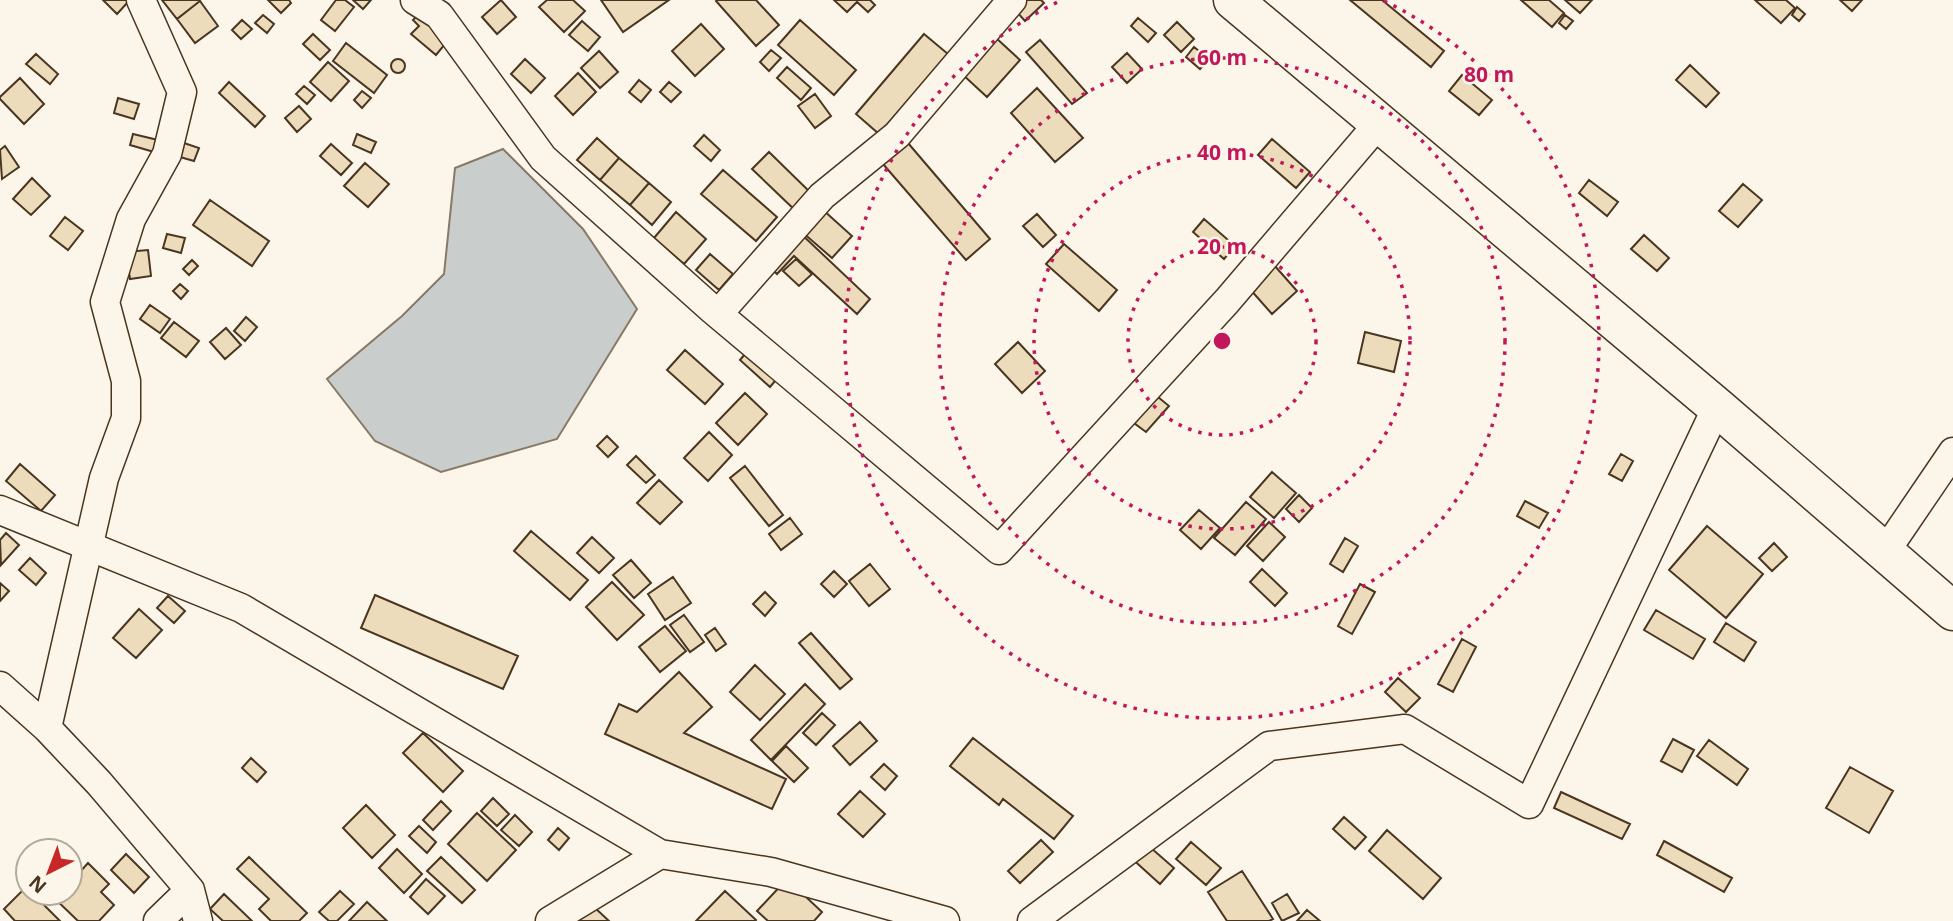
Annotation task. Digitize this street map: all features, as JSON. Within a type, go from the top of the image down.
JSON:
[{"type":"main road","points":[[1233,0],[1717,407],[1953,611]]},
{"type":"street","points":[[47,728],[103,478],[126,418],[126,381],[105,302],[131,219],[167,154],[182,92],[141,0]]},
{"type":"street","points":[[415,0],[439,15],[543,158],[719,314],[999,550],[1227,301],[1379,123]]},
{"type":"street","points":[[719,314],[822,196],[897,135],[1012,0]]},
{"type":"street","points":[[1032,921],[1269,746],[1405,729],[1529,804],[1717,407]]},
{"type":"street","points":[[1885,552],[1953,452]]},
{"type":"street","points":[[0,510],[241,608],[660,854],[771,872],[945,921]]},
{"type":"street","points":[[0,686],[47,728],[99,783],[190,890],[198,921]]},
{"type":"street","points":[[550,921],[660,854]]},
{"type":"street","points":[[158,921],[190,890]]},
{"type":"shaded area","points":[[503,149],[583,229],[637,309],[557,439],[441,472],[375,441],[327,379],[402,316],[444,274],[455,168]]},
{"type":"building","points":[[103,0],[127,0],[128,2],[117,14]]},
{"type":"building","points":[[162,0],[199,0],[200,1],[177,19]]},
{"type":"building","points":[[268,0],[289,0],[291,3],[281,13]]},
{"type":"building","points":[[336,0],[345,0],[354,7],[335,31],[321,20]]},
{"type":"building","points":[[353,0],[371,0],[363,9]]},
{"type":"building","points":[[501,0],[516,17],[497,34],[482,17]]},
{"type":"building","points":[[547,0],[573,0],[585,11],[564,32],[539,7]]},
{"type":"building","points":[[601,0],[669,0],[623,32]]},
{"type":"building","points":[[717,0],[756,0],[779,25],[756,46]]},
{"type":"building","points":[[834,0],[870,0],[875,5],[868,12],[857,2],[847,12]]},
{"type":"building","points":[[1026,0],[1041,0],[1044,3],[1025,21],[1015,10]]},
{"type":"building","points":[[1350,0],[1382,0],[1444,51],[1431,67]]},
{"type":"building","points":[[1521,0],[1549,0],[1564,13],[1552,27]]},
{"type":"building","points":[[1565,0],[1592,0],[1580,13]]},
{"type":"building","points":[[1755,0],[1786,0],[1795,8],[1781,23]]},
{"type":"building","points":[[1840,0],[1862,0],[1852,11]]},
{"type":"building","points":[[200,1],[218,26],[195,43],[177,19]]},
{"type":"building","points":[[1797,7],[1805,14],[1799,21],[1792,15]]},
{"type":"building","points":[[420,13],[450,38],[436,55],[411,34],[419,26],[413,20]]},
{"type":"building","points":[[263,15],[274,24],[267,33],[255,23]]},
{"type":"building","points":[[1565,15],[1573,21],[1566,29],[1559,23]]},
{"type":"building","points":[[1138,18],[1156,33],[1148,42],[1131,26]]},
{"type":"building","points":[[242,20],[252,29],[241,39],[232,30]]},
{"type":"building","points":[[800,20],[856,70],[834,95],[778,45]]},
{"type":"building","points":[[582,21],[600,37],[588,51],[569,35]]},
{"type":"building","points":[[1177,22],[1194,39],[1181,52],[1164,35]]},
{"type":"building","points":[[701,24],[724,49],[695,76],[672,51]]},
{"type":"building","points":[[313,34],[330,50],[320,60],[303,44]]},
{"type":"building","points":[[924,34],[948,54],[879,134],[856,114]]},
{"type":"building","points":[[995,37],[1020,60],[987,97],[962,74]]},
{"type":"building","points":[[1040,40],[1087,93],[1072,104],[1026,52]]},
{"type":"building","points":[[346,43],[387,75],[374,93],[333,61]]},
{"type":"building","points":[[1194,47],[1209,59],[1200,69],[1186,57]]},
{"type":"building","points":[[771,50],[781,58],[769,71],[760,62]]},
{"type":"building","points":[[599,51],[618,72],[600,88],[581,68]]},
{"type":"building","points":[[1127,53],[1142,69],[1127,83],[1112,67]]},
{"type":"building","points":[[36,54],[58,74],[50,84],[26,64]]},
{"type":"building","points":[[398,59],[403,61],[403,71],[398,73],[393,71],[391,66],[393,61]]},
{"type":"building","points":[[525,59],[545,78],[531,93],[511,74]]},
{"type":"building","points":[[328,62],[349,81],[331,101],[310,82]]},
{"type":"building","points":[[1690,65],[1719,93],[1706,107],[1676,80]]},
{"type":"building","points":[[787,67],[811,88],[801,100],[777,78]]},
{"type":"building","points":[[578,73],[596,92],[573,115],[555,96]]},
{"type":"building","points":[[1462,75],[1492,100],[1479,115],[1449,91]]},
{"type":"building","points":[[20,78],[44,104],[24,124],[0,99]]},
{"type":"building","points":[[639,80],[651,90],[641,102],[629,92]]},
{"type":"building","points":[[229,82],[265,116],[255,127],[219,93]]},
{"type":"building","points":[[669,82],[681,92],[671,102],[660,92]]},
{"type":"building","points":[[304,86],[315,95],[307,104],[296,94]]},
{"type":"building","points":[[1037,88],[1083,138],[1055,162],[1011,113]]},
{"type":"building","points":[[362,91],[371,98],[362,108],[354,100]]},
{"type":"building","points":[[815,94],[831,116],[815,128],[798,106]]},
{"type":"building","points":[[118,98],[139,104],[134,119],[114,113]]},
{"type":"building","points":[[299,106],[311,119],[297,132],[285,118]]},
{"type":"building","points":[[133,134],[158,140],[154,152],[130,145]]},
{"type":"building","points":[[357,134],[376,142],[371,153],[353,145]]},
{"type":"building","points":[[704,135],[720,150],[711,161],[694,146]]},
{"type":"building","points":[[597,138],[619,158],[600,180],[577,160]]},
{"type":"building","points":[[1272,139],[1310,172],[1296,188],[1258,155]]},
{"type":"building","points":[[184,143],[199,148],[194,161],[180,157]]},
{"type":"building","points":[[908,143],[990,239],[966,260],[883,164]]},
{"type":"building","points":[[331,144],[352,163],[341,175],[320,156]]},
{"type":"building","points":[[5,146],[19,167],[2,179],[0,150]]},
{"type":"building","points":[[769,152],[814,196],[798,213],[752,169]]},
{"type":"building","points":[[619,158],[649,183],[630,205],[600,180]]},
{"type":"building","points":[[365,163],[389,184],[368,207],[344,186]]},
{"type":"building","points":[[723,170],[777,217],[756,241],[701,194]]},
{"type":"building","points":[[32,178],[50,196],[31,215],[13,199]]},
{"type":"building","points":[[1589,180],[1618,202],[1607,216],[1579,193]]},
{"type":"building","points":[[649,183],[671,202],[652,225],[630,205]]},
{"type":"building","points":[[1743,184],[1762,200],[1738,227],[1719,211]]},
{"type":"building","points":[[210,200],[269,241],[252,266],[193,225]]},
{"type":"building","points":[[822,209],[852,236],[832,258],[802,232]]},
{"type":"building","points":[[676,212],[706,239],[684,264],[654,238]]},
{"type":"building","points":[[1037,214],[1056,235],[1043,247],[1023,226]]},
{"type":"building","points":[[65,217],[83,231],[68,250],[50,236]]},
{"type":"building","points":[[1204,219],[1235,246],[1224,259],[1193,232]]},
{"type":"building","points":[[798,231],[870,299],[857,314],[794,256],[777,274],[766,264]]},
{"type":"building","points":[[167,234],[185,238],[181,253],[163,248]]},
{"type":"building","points":[[1644,235],[1669,258],[1657,271],[1631,249]]},
{"type":"building","points":[[1064,244],[1117,290],[1099,311],[1046,264]]},
{"type":"building","points":[[148,250],[151,276],[130,279],[126,252]]},
{"type":"building","points":[[710,254],[733,274],[719,290],[696,270]]},
{"type":"building","points":[[796,259],[812,274],[799,286],[783,271]]},
{"type":"building","points":[[192,260],[198,266],[189,275],[183,269]]},
{"type":"building","points":[[1274,265],[1297,291],[1272,314],[1249,288]]},
{"type":"building","points":[[180,284],[188,291],[181,299],[173,291]]},
{"type":"building","points":[[150,305],[170,319],[160,333],[140,319]]},
{"type":"building","points":[[246,317],[257,327],[245,341],[234,331]]},
{"type":"building","points":[[174,322],[199,341],[186,357],[161,338]]},
{"type":"building","points":[[226,328],[241,345],[225,359],[210,342]]},
{"type":"building","points":[[1365,332],[1401,341],[1394,372],[1358,363]]},
{"type":"building","points":[[1018,342],[1045,371],[1022,393],[995,364]]},
{"type":"building","points":[[750,348],[781,374],[770,387],[740,360]]},
{"type":"building","points":[[685,350],[723,384],[705,404],[667,370]]},
{"type":"building","points":[[745,393],[767,414],[738,445],[716,423]]},
{"type":"building","points":[[1158,397],[1169,406],[1146,432],[1134,423]]},
{"type":"building","points":[[709,432],[732,455],[708,481],[684,458]]},
{"type":"building","points":[[607,436],[618,447],[608,457],[597,446]]},
{"type":"building","points":[[1621,454],[1633,461],[1622,481],[1609,474]]},
{"type":"building","points":[[636,456],[655,475],[646,483],[627,465]]},
{"type":"building","points":[[20,464],[55,495],[41,511],[6,481]]},
{"type":"building","points":[[745,466],[783,515],[769,526],[730,478]]},
{"type":"building","points":[[1272,472],[1296,493],[1274,518],[1250,497]]},
{"type":"building","points":[[659,480],[682,502],[660,524],[637,503]]},
{"type":"building","points":[[1299,495],[1312,508],[1299,522],[1286,509]]},
{"type":"building","points":[[1525,501],[1548,513],[1539,528],[1517,516]]},
{"type":"building","points":[[1246,502],[1266,519],[1235,555],[1214,538]]},
{"type":"building","points":[[1199,510],[1220,528],[1201,549],[1180,530]]},
{"type":"building","points":[[790,518],[802,534],[781,550],[769,534]]},
{"type":"building","points":[[1269,522],[1285,537],[1263,561],[1247,546]]},
{"type":"building","points":[[1707,526],[1763,574],[1726,618],[1669,570]]},
{"type":"building","points":[[531,531],[588,580],[570,600],[514,551]]},
{"type":"building","points":[[6,533],[19,545],[1,565],[0,540]]},
{"type":"building","points":[[592,537],[614,558],[599,573],[577,553]]},
{"type":"building","points":[[1345,538],[1358,546],[1343,572],[1330,564]]},
{"type":"building","points":[[1774,543],[1787,557],[1772,571],[1759,558]]},
{"type":"building","points":[[30,558],[46,573],[36,585],[19,570]]},
{"type":"building","points":[[631,560],[651,583],[634,598],[613,575]]},
{"type":"building","points":[[870,564],[890,589],[869,606],[849,581]]},
{"type":"building","points":[[1262,569],[1287,593],[1275,606],[1250,582]]},
{"type":"building","points":[[834,571],[847,584],[834,597],[821,584]]},
{"type":"building","points":[[673,577],[691,603],[665,620],[648,594]]},
{"type":"building","points":[[612,582],[644,615],[617,640],[586,607]]},
{"type":"building","points":[[0,583],[9,591],[0,601]]},
{"type":"building","points":[[1360,584],[1375,592],[1352,634],[1338,626]]},
{"type":"building","points":[[765,592],[776,603],[765,616],[753,604]]},
{"type":"building","points":[[375,595],[518,656],[503,689],[361,628]]},
{"type":"building","points":[[168,596],[185,611],[174,623],[157,608]]},
{"type":"building","points":[[139,609],[162,630],[136,658],[113,638]]},
{"type":"building","points":[[1656,610],[1705,639],[1693,659],[1644,630]]},
{"type":"building","points":[[684,615],[704,642],[690,652],[670,625]]},
{"type":"building","points":[[1726,623],[1756,642],[1744,661],[1714,642]]},
{"type":"building","points":[[665,626],[686,651],[660,672],[639,647]]},
{"type":"building","points":[[715,628],[726,644],[716,651],[705,635]]},
{"type":"building","points":[[811,633],[852,679],[840,689],[799,643]]},
{"type":"building","points":[[1462,639],[1476,647],[1453,692],[1438,684]]},
{"type":"building","points":[[755,665],[785,694],[760,720],[730,692]]},
{"type":"building","points":[[679,672],[712,707],[684,733],[786,779],[772,809],[605,734],[619,704],[637,712]]},
{"type":"building","points":[[1398,678],[1420,698],[1406,712],[1385,692]]},
{"type":"building","points":[[805,684],[825,704],[771,760],[751,740]]},
{"type":"building","points":[[822,713],[835,725],[816,745],[803,733]]},
{"type":"building","points":[[860,722],[877,741],[850,765],[833,746]]},
{"type":"building","points":[[423,733],[463,771],[443,792],[403,753]]},
{"type":"building","points":[[973,738],[1073,816],[1054,839],[1003,799],[999,805],[950,766]]},
{"type":"building","points":[[1673,739],[1694,750],[1682,772],[1661,761]]},
{"type":"building","points":[[1709,740],[1748,769],[1737,785],[1697,756]]},
{"type":"building","points":[[786,746],[808,768],[794,782],[772,761]]},
{"type":"building","points":[[251,758],[266,772],[257,782],[242,768]]},
{"type":"building","points":[[884,764],[897,776],[885,790],[871,777]]},
{"type":"building","points":[[1850,767],[1893,791],[1869,833],[1826,808]]},
{"type":"building","points":[[860,791],[885,814],[863,837],[838,814]]},
{"type":"building","points":[[1561,792],[1630,824],[1622,839],[1554,808]]},
{"type":"building","points":[[493,798],[509,814],[497,826],[481,811]]},
{"type":"building","points":[[441,801],[451,811],[433,830],[423,820]]},
{"type":"building","points":[[366,805],[395,835],[372,858],[343,828]]},
{"type":"building","points":[[477,813],[516,850],[487,881],[448,844]]},
{"type":"building","points":[[515,815],[532,832],[519,846],[501,830]]},
{"type":"building","points":[[1344,817],[1366,837],[1355,849],[1333,829]]},
{"type":"building","points":[[419,826],[436,842],[427,853],[409,836]]},
{"type":"building","points":[[558,828],[569,838],[559,850],[548,840]]},
{"type":"building","points":[[1387,830],[1441,878],[1423,899],[1369,851]]},
{"type":"building","points":[[1041,840],[1053,852],[1020,883],[1008,871]]},
{"type":"building","points":[[1143,841],[1174,868],[1160,884],[1129,856]]},
{"type":"building","points":[[1664,841],[1732,878],[1724,892],[1657,855]]},
{"type":"building","points":[[1191,842],[1221,868],[1206,885],[1176,859]]},
{"type":"building","points":[[397,849],[422,874],[404,893],[379,868]]},
{"type":"building","points":[[126,854],[149,877],[134,893],[111,870]]},
{"type":"building","points":[[249,857],[307,913],[299,921],[271,921],[259,909],[269,899],[237,869]]},
{"type":"building","points":[[441,857],[475,890],[462,903],[427,871]]},
{"type":"building","points":[[88,863],[109,884],[101,892],[114,905],[99,921],[78,921],[64,907],[84,907],[84,868]]},
{"type":"building","points":[[1242,871],[1273,919],[1227,921],[1208,892]]},
{"type":"building","points":[[426,879],[445,896],[428,914],[410,897]]},
{"type":"building","points":[[787,879],[822,912],[814,921],[768,921],[757,911]]},
{"type":"building","points":[[340,891],[354,904],[337,921],[329,921],[319,912]]},
{"type":"building","points":[[725,891],[756,920],[696,921]]},
{"type":"building","points":[[224,894],[252,921],[223,921],[210,909]]},
{"type":"building","points":[[1287,894],[1299,913],[1282,921],[1272,903]]},
{"type":"building","points":[[14,899],[14,907],[46,907],[60,921],[15,921],[4,909]]},
{"type":"building","points":[[367,902],[387,921],[349,921]]},
{"type":"building","points":[[593,906],[609,921],[578,921]]},
{"type":"building","points":[[1307,910],[1320,921],[1297,921]]}]
